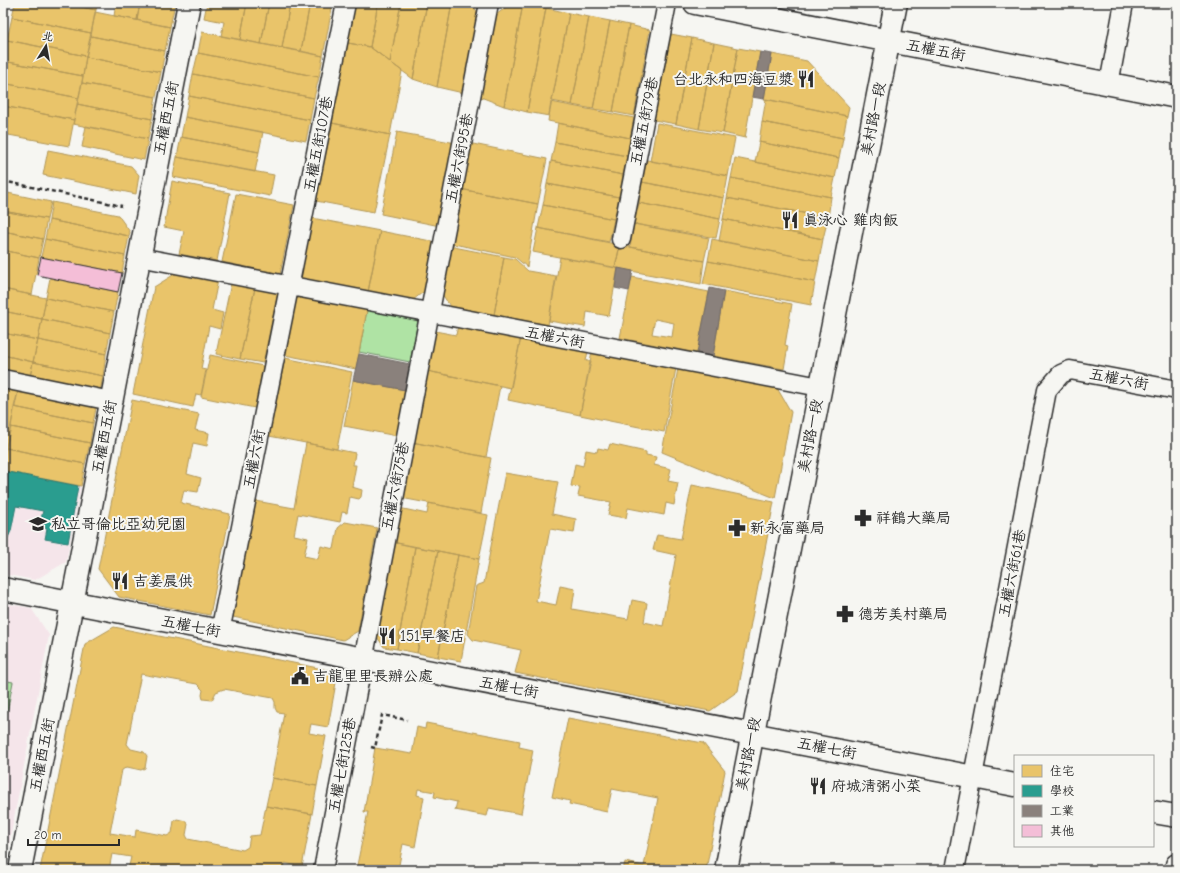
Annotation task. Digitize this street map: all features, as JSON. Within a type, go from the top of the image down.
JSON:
[{"type":"street","name":"五權西五街","points":[[20,870],[189,3]]},
{"type":"street","name":"五權五街","points":[[695,3],[1177,97]]},
{"type":"street","name":"美村路一段","points":[[726,870],[896,3]]},
{"type":"street","name":"五權七街","points":[[3,589],[362,660],[753,733],[1014,785]]},
{"type":"street","points":[[1154,812],[1177,816]]},
{"type":"street","points":[[1176,870],[1177,865]]},
{"type":"lane","name":"五權五街107巷","points":[[289,286],[346,3]]},
{"type":"lane","name":"五權六街95巷","points":[[429,313],[489,3]]},
{"type":"lane","name":"五權五街79巷","points":[[621,239],[667,3]]},
{"type":"lane","points":[[1108,84],[1124,3]]},
{"type":"lane","name":"五權六街","points":[[139,257],[820,387]]},
{"type":"lane","name":"五權六街","points":[[220,632],[289,286]]},
{"type":"lane","name":"五權六街75巷","points":[[362,660],[429,313]]},
{"type":"lane","name":"五權六街","points":[[1061,374],[1070,370],[1177,390]]},
{"type":"lane","name":"五權六街61巷","points":[[955,870],[1047,390],[1061,374]]},
{"type":"lane","points":[[3,379],[111,401]]},
{"type":"lane","name":"五權七街125巷","points":[[323,870],[362,660]]},
{"type":"path","points":[[3,181],[148,211]]},
{"type":"path","points":[[370,747],[376,748],[382,715],[407,720]]},
{"type":"shaded area","name":"私立哥倫比亞幼兒園","points":[[3,471],[81,486],[66,562],[35,580],[3,574]]},
{"type":"shaded area","points":[[3,603],[31,608],[49,635],[4,870]]},
{"type":"green space","points":[[367,310],[418,321],[410,362],[359,352]]},
{"type":"green space","points":[[3,680],[13,682],[3,733]]},
{"type":"building: 住宅","points":[[15,3],[62,3],[96,10],[91,33],[12,17]]},
{"type":"building: 住宅","points":[[62,3],[97,3],[96,10]]},
{"type":"building: 住宅","points":[[116,3],[140,3],[137,20],[114,16]]},
{"type":"building: 住宅","points":[[140,3],[175,3],[170,27],[137,20]]},
{"type":"building: 住宅","points":[[207,3],[247,3],[240,40],[221,36],[224,22],[204,18]]},
{"type":"building: 住宅","points":[[247,3],[269,3],[261,44],[240,40]]},
{"type":"building: 住宅","points":[[269,3],[290,3],[282,48],[261,44]]},
{"type":"building: 住宅","points":[[290,3],[310,3],[301,51],[282,48]]},
{"type":"building: 住宅","points":[[310,3],[333,3],[323,56],[301,51]]},
{"type":"building: 住宅","points":[[355,3],[378,3],[370,47],[348,43]]},
{"type":"building: 住宅","points":[[378,3],[401,3],[390,62],[370,47]]},
{"type":"building: 住宅","points":[[401,3],[427,3],[413,79],[390,62]]},
{"type":"building: 住宅","points":[[427,3],[452,3],[437,87],[413,79]]},
{"type":"building: 住宅","points":[[452,3],[471,3],[478,13],[463,93],[437,87]]},
{"type":"building: 住宅","points":[[512,3],[523,4],[504,106],[478,96],[493,17]]},
{"type":"building: 住宅","points":[[523,4],[546,8],[527,112],[504,106]]},
{"type":"building: 住宅","points":[[546,8],[569,13],[549,116],[527,112]]},
{"type":"building: 住宅","points":[[95,12],[170,27],[165,51],[91,36]]},
{"type":"building: 住宅","points":[[569,13],[589,17],[572,105],[552,101]]},
{"type":"building: 住宅","points":[[12,17],[91,33],[86,56],[7,40]]},
{"type":"building: 住宅","points":[[589,17],[610,21],[593,109],[572,105]]},
{"type":"building: 住宅","points":[[610,21],[629,25],[613,112],[593,109]]},
{"type":"building: 住宅","points":[[629,25],[650,30],[634,116],[613,112]]},
{"type":"building: 住宅","points":[[202,32],[323,56],[319,77],[198,53]]},
{"type":"building: 住宅","points":[[671,34],[692,38],[676,124],[654,120]]},
{"type":"building: 住宅","points":[[91,36],[165,51],[161,72],[86,57]]},
{"type":"building: 住宅","points":[[692,38],[714,43],[699,129],[676,124]]},
{"type":"building: 住宅","points":[[7,40],[86,56],[83,76],[3,61]]},
{"type":"building: 住宅","points":[[348,43],[370,47],[402,71],[390,135],[332,123]]},
{"type":"building: 住宅","points":[[714,43],[738,48],[723,133],[699,129]]},
{"type":"building: 住宅","points":[[738,48],[760,52],[745,138],[723,133]]},
{"type":"building: 住宅","points":[[198,53],[319,77],[314,98],[193,74]]},
{"type":"building: 住宅","points":[[772,54],[807,61],[849,107],[847,116],[764,99]]},
{"type":"building: 住宅","points":[[86,57],[161,72],[156,97],[82,83]]},
{"type":"building: 住宅","points":[[3,61],[83,76],[79,98],[3,83]]},
{"type":"building: 住宅","points":[[193,74],[314,98],[310,120],[189,96]]},
{"type":"building: 住宅","points":[[3,83],[79,98],[74,120],[3,106]]},
{"type":"building: 住宅","points":[[82,83],[156,97],[152,119],[77,104]]},
{"type":"building: 住宅","points":[[189,96],[310,120],[306,141],[185,117]]},
{"type":"building: 住宅","points":[[766,99],[847,116],[843,138],[762,122]]},
{"type":"building: 住宅","points":[[551,102],[634,118],[630,138],[548,121]]},
{"type":"building: 住宅","points":[[77,104],[152,119],[148,139],[73,124]]},
{"type":"building: 住宅","points":[[3,106],[74,120],[69,146],[3,134]]},
{"type":"building: 住宅","points":[[185,117],[263,132],[259,152],[181,137]]},
{"type":"building: 住宅","points":[[762,122],[843,138],[839,158],[759,142]]},
{"type":"building: 住宅","points":[[332,123],[390,135],[374,212],[316,201]]},
{"type":"building: 住宅","points":[[558,123],[630,138],[627,156],[555,142]]},
{"type":"building: 住宅","points":[[657,123],[735,138],[728,176],[650,161]]},
{"type":"building: 住宅","points":[[86,126],[148,139],[144,160],[82,147]]},
{"type":"building: 住宅","points":[[397,132],[456,143],[440,226],[381,214]]},
{"type":"building: 住宅","points":[[181,137],[259,152],[255,172],[177,157]]},
{"type":"building: 住宅","points":[[555,142],[627,156],[623,175],[551,161]]},
{"type":"building: 住宅","points":[[759,142],[839,158],[835,178],[755,162]]},
{"type":"building: 住宅","points":[[468,143],[547,159],[538,204],[460,189]]},
{"type":"building: 住宅","points":[[48,150],[131,166],[139,175],[136,194],[43,175]]},
{"type":"building: 住宅","points":[[177,157],[274,175],[270,196],[173,177]]},
{"type":"building: 住宅","points":[[735,158],[835,178],[831,197],[731,178]]},
{"type":"building: 住宅","points":[[647,160],[728,176],[724,198],[642,182]]},
{"type":"building: 住宅","points":[[551,161],[623,175],[619,197],[547,184]]},
{"type":"building: 住宅","points":[[731,178],[831,197],[828,218],[727,198]]},
{"type":"building: 住宅","points":[[172,181],[230,193],[217,261],[179,254],[184,231],[164,227]]},
{"type":"building: 住宅","points":[[642,182],[724,198],[720,219],[639,203]]},
{"type":"building: 住宅","points":[[547,184],[619,197],[614,219],[543,205]]},
{"type":"building: 住宅","points":[[460,189],[538,204],[527,267],[515,257],[449,243]]},
{"type":"building: 住宅","points":[[3,192],[51,202],[47,219],[3,211]]},
{"type":"building: 住宅","points":[[236,194],[294,205],[280,274],[222,262]]},
{"type":"building: 住宅","points":[[727,198],[828,218],[823,239],[723,219]]},
{"type":"building: 住宅","points":[[52,202],[118,215],[130,232],[129,236],[49,220]]},
{"type":"building: 住宅","points":[[639,203],[720,219],[716,238],[634,224]]},
{"type":"building: 住宅","points":[[543,205],[614,219],[609,242],[538,228]]},
{"type":"building: 住宅","points":[[3,211],[47,219],[43,239],[3,231]]},
{"type":"building: 住宅","points":[[312,218],[380,231],[368,292],[300,278]]},
{"type":"building: 住宅","points":[[723,219],[823,239],[819,261],[719,241]]},
{"type":"building: 住宅","points":[[49,220],[129,236],[125,256],[45,239]]},
{"type":"building: 住宅","points":[[634,224],[709,238],[704,261],[630,247]]},
{"type":"building: 住宅","points":[[538,228],[620,245],[615,268],[533,252]]},
{"type":"building: 住宅","points":[[3,231],[43,239],[39,258],[3,250]]},
{"type":"building: 住宅","points":[[380,231],[436,242],[427,289],[413,300],[368,292]]},
{"type":"building: 住宅","points":[[45,239],[125,256],[122,273],[41,257]]},
{"type":"building: 住宅","points":[[712,239],[819,261],[815,282],[708,261]]},
{"type":"building: 住宅","points":[[620,245],[704,261],[701,284],[615,268]]},
{"type":"building: 住宅","points":[[449,246],[504,257],[494,315],[450,306],[440,291]]},
{"type":"building: 住宅","points":[[3,250],[39,258],[32,295],[3,289]]},
{"type":"building: 住宅","points":[[504,257],[515,259],[528,271],[556,276],[548,325],[494,315]]},
{"type":"building: 住宅","points":[[560,257],[618,268],[609,316],[587,312],[585,327],[549,321]]},
{"type":"building: 住宅","points":[[708,261],[815,282],[811,305],[703,284]]},
{"type":"building: 住宅","points":[[178,272],[218,280],[212,310],[223,313],[220,329],[209,326],[201,369],[206,370],[201,395],[196,394],[193,407],[133,394],[154,287]]},
{"type":"building: 住宅","points":[[632,277],[709,292],[697,353],[620,338]],"holes":[[[655,319],[674,323],[672,337],[652,334]]]},
{"type":"building: 住宅","points":[[50,278],[118,292],[114,312],[46,298]]},
{"type":"building: 住宅","points":[[231,283],[255,288],[240,359],[216,354]]},
{"type":"building: 住宅","points":[[255,288],[278,293],[263,363],[240,359]]},
{"type":"building: 住宅","points":[[3,289],[46,298],[42,319],[3,311]]},
{"type":"building: 住宅","points":[[724,291],[792,304],[785,345],[788,346],[784,369],[713,356]]},
{"type":"building: 住宅","points":[[296,297],[367,310],[356,369],[285,355]]},
{"type":"building: 住宅","points":[[46,298],[114,312],[110,333],[42,319]]},
{"type":"building: 住宅","points":[[3,311],[42,319],[38,340],[3,333]]},
{"type":"building: 住宅","points":[[42,319],[110,333],[106,354],[38,340]]},
{"type":"building: 住宅","points":[[458,325],[521,337],[511,388],[427,371],[435,331],[456,335]]},
{"type":"building: 住宅","points":[[3,333],[38,340],[33,362],[3,355]]},
{"type":"building: 住宅","points":[[521,337],[588,351],[586,361],[591,361],[580,415],[508,400]]},
{"type":"building: 住宅","points":[[38,340],[106,354],[103,376],[33,362]]},
{"type":"building: 住宅","points":[[592,351],[676,368],[664,432],[580,415]]},
{"type":"building: 住宅","points":[[3,355],[33,362],[29,382],[3,376]]},
{"type":"building: 住宅","points":[[210,355],[263,366],[255,408],[201,397]]},
{"type":"building: 住宅","points":[[285,358],[352,372],[337,449],[269,436]]},
{"type":"building: 住宅","points":[[33,362],[103,376],[99,397],[29,382]]},
{"type":"building: 住宅","points":[[678,369],[777,388],[791,412],[775,498],[662,452]]},
{"type":"building: 住宅","points":[[427,371],[500,386],[486,457],[412,442]]},
{"type":"building: 住宅","points":[[353,380],[405,390],[397,436],[344,426]]},
{"type":"building: 住宅","points":[[3,384],[19,387],[3,462]]},
{"type":"building: 住宅","points":[[19,387],[97,403],[93,423],[14,407]]},
{"type":"building: 住宅","points":[[132,400],[199,414],[195,430],[209,433],[207,446],[193,443],[187,474],[201,478],[198,492],[184,490],[181,503],[230,514],[210,615],[119,597],[98,569]]},
{"type":"building: 住宅","points":[[14,407],[93,423],[90,443],[11,427]]},
{"type":"building: 住宅","points":[[11,427],[90,443],[85,464],[6,448]]},
{"type":"building: 住宅","points":[[412,442],[491,458],[481,513],[401,498]]},
{"type":"building: 住宅","points":[[306,443],[355,453],[353,465],[356,465],[352,487],[362,490],[361,497],[359,499],[350,497],[347,513],[342,512],[340,522],[298,514],[294,535],[308,538],[304,556],[318,559],[321,546],[334,549],[338,528],[345,522],[377,528],[358,631],[343,640],[233,617],[256,501],[294,508]]},
{"type":"building: 住宅","points":[[610,444],[646,452],[646,455],[656,457],[654,465],[671,469],[668,481],[678,483],[674,505],[666,503],[664,515],[628,508],[626,518],[608,515],[611,502],[578,496],[580,487],[571,486],[575,464],[583,466],[586,450],[597,452],[598,448],[608,450]]},
{"type":"building: 住宅","points":[[6,448],[85,464],[81,486],[3,471]]},
{"type":"building: 住宅","points":[[505,473],[558,482],[552,514],[576,519],[574,533],[550,529],[536,601],[556,605],[560,586],[575,589],[572,609],[628,619],[632,600],[647,603],[644,622],[663,626],[676,555],[653,550],[657,535],[681,539],[692,485],[774,502],[738,691],[710,711],[515,673],[521,650],[473,640],[468,634],[476,586],[484,583]]},
{"type":"building: 住宅","points":[[429,503],[488,515],[479,559],[392,542],[399,508],[427,514]]},
{"type":"building: 住宅","points":[[392,542],[415,547],[397,649],[384,647],[375,634]]},
{"type":"building: 住宅","points":[[415,547],[438,551],[417,653],[397,649]]},
{"type":"building: 住宅","points":[[438,551],[458,555],[438,657],[417,653]]},
{"type":"building: 住宅","points":[[458,555],[479,559],[461,661],[438,657]]},
{"type":"building: 住宅","points":[[114,627],[333,671],[337,677],[328,727],[311,724],[309,733],[326,736],[317,786],[272,778],[284,713],[277,712],[273,698],[224,689],[216,692],[212,700],[203,699],[203,690],[197,684],[141,674],[127,744],[131,749],[144,752],[147,756],[145,768],[141,770],[127,767],[122,770],[110,833],[135,837],[136,830],[167,836],[172,833],[174,821],[177,819],[186,821],[188,824],[186,835],[188,839],[243,850],[248,847],[250,836],[260,835],[266,806],[312,814],[302,867],[285,863],[284,870],[128,870],[131,857],[112,854],[109,870],[40,870],[85,644]]},
{"type":"building: 住宅","points":[[568,718],[703,743],[725,771],[706,870],[623,870],[625,862],[644,866],[658,798],[612,789],[607,812],[569,804],[570,801],[552,797]]},
{"type":"building: 住宅","points":[[426,723],[520,741],[519,747],[533,750],[521,814],[489,808],[487,816],[455,810],[457,802],[434,797],[435,792],[418,789],[417,795],[424,797],[415,847],[403,844],[398,870],[356,870],[368,812],[364,812],[375,748],[412,754],[417,727],[425,729]]},
{"type":"building: 住宅","points":[[272,778],[317,786],[312,814],[266,806]]},
{"type":"building: 學校","points":[[3,471],[78,486],[68,543],[45,539],[47,529],[39,527],[43,511],[16,506],[11,531],[6,542],[3,543]]},
{"type":"building: 工業","points":[[760,52],[772,54],[764,99],[752,97]]},
{"type":"building: 工業","points":[[618,268],[633,271],[629,291],[615,288]]},
{"type":"building: 工業","points":[[710,288],[724,291],[713,356],[697,353]]},
{"type":"building: 工業","points":[[359,354],[410,364],[405,390],[353,380]]},
{"type":"building: 其他","points":[[41,257],[122,273],[118,292],[37,275]]},
{"type":"place","name":"台北永和四海豆漿","points":[[806,79]]},
{"type":"place","name":"真泳心 雞肉飯","points":[[790,220]]},
{"type":"place","name":"祥鶴大藥局","points":[[863,518]]},
{"type":"place","name":"私立哥倫比亞幼兒園","points":[[38,524]]},
{"type":"place","name":"新永富藥局","points":[[737,528]]},
{"type":"place","name":"吉姜晨供","points":[[120,581]]},
{"type":"place","name":"德芳美村藥局","points":[[845,614]]},
{"type":"place","name":"151早餐店","points":[[387,636]]},
{"type":"place","name":"吉龍里里長辦公處","points":[[300,676]]},
{"type":"place","name":"府城清粥小菜","points":[[818,786]]}]
